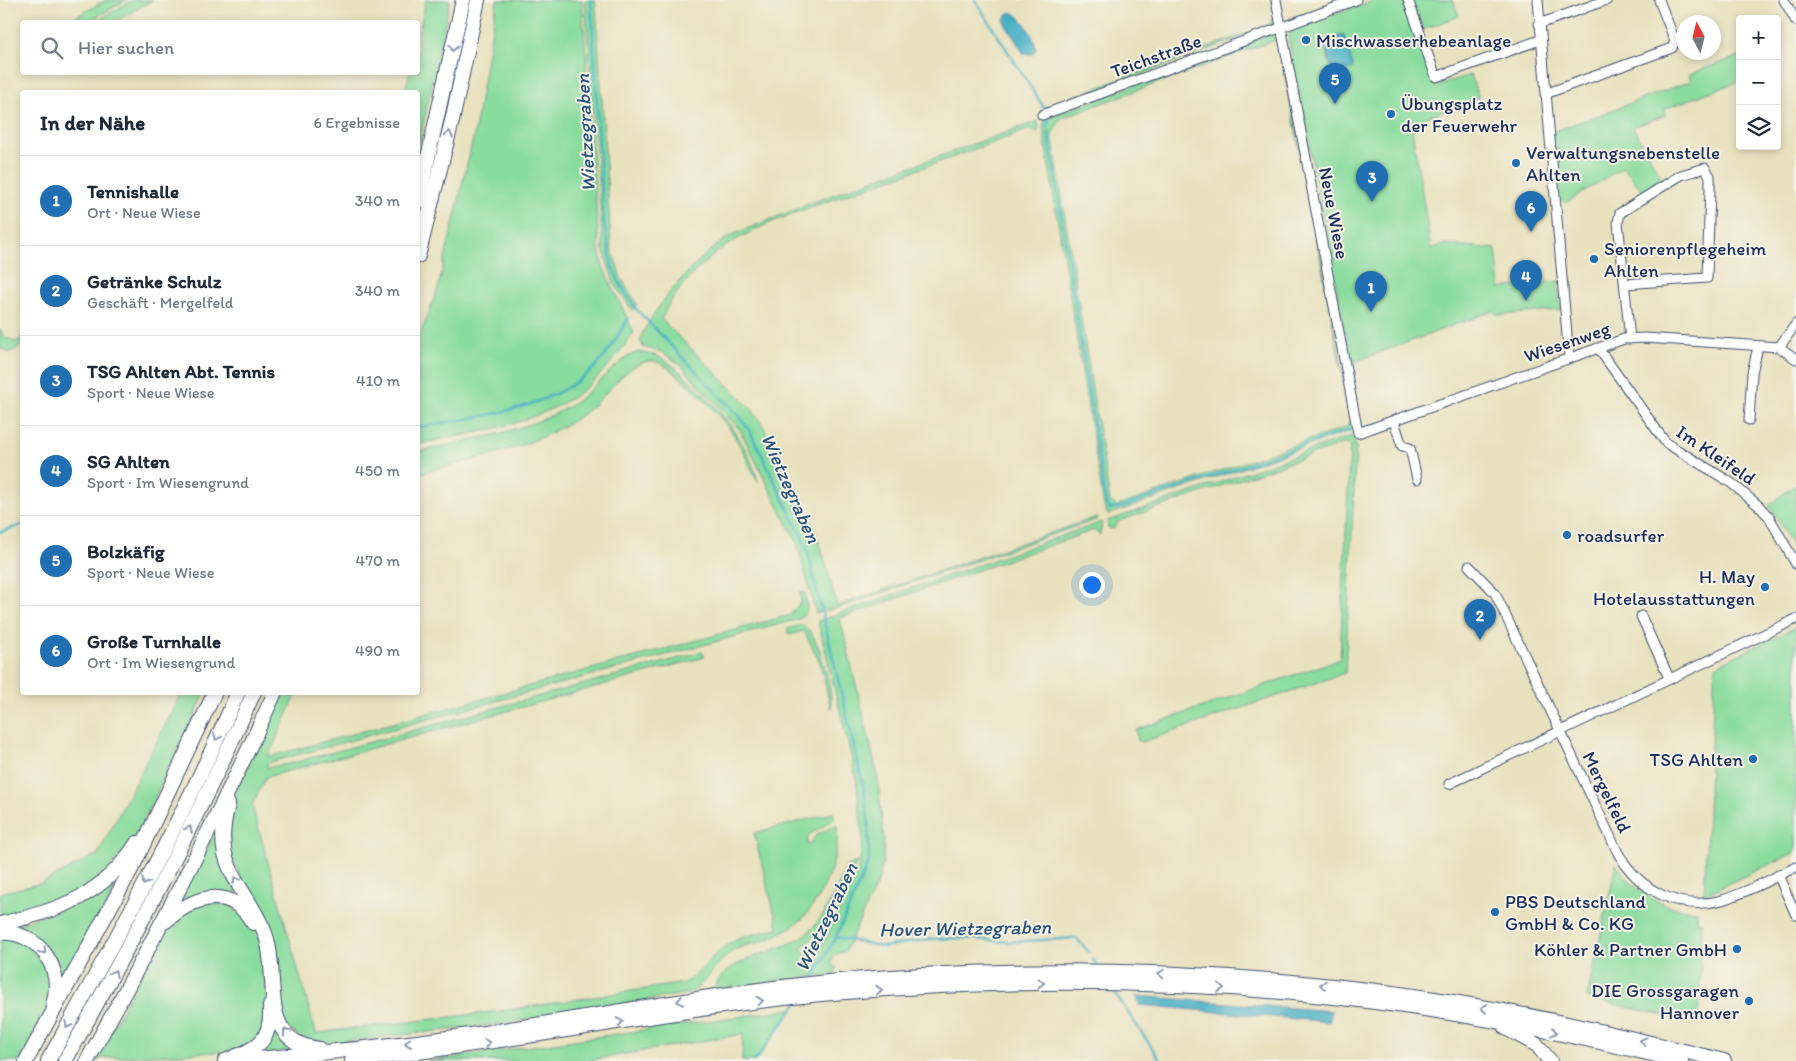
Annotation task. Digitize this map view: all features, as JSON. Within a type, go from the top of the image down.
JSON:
[{"type":"highway","points":[[420,193],[463,0]]},
{"type":"highway","points":[[420,248],[452,121],[478,0]]},
{"type":"highway","points":[[26,1061],[134,864],[214,695]]},
{"type":"highway","points":[[48,1061],[109,951],[172,830],[237,695]]},
{"type":"highway","points":[[65,1061],[122,958],[185,837],[253,695]]},
{"type":"highway","points":[[87,1061],[160,927],[233,784],[274,695]]},
{"type":"highway","points":[[233,784],[224,822],[225,852],[229,867],[266,937],[278,1019],[291,1039],[304,1047],[347,1056]]},
{"type":"highway","points":[[0,924],[60,908],[95,890],[124,861],[160,807]]},
{"type":"highway","points":[[160,927],[192,902],[212,898],[231,902],[240,907],[257,928],[266,955],[270,1008],[268,1032],[263,1042],[253,1049],[225,1061]]},
{"type":"highway","points":[[0,933],[17,934],[29,939],[39,946],[51,964],[56,981],[56,990],[44,1028]]},
{"type":"highway","points":[[238,1061],[347,1056],[456,1037],[793,991],[934,974],[1040,972],[1213,976],[1302,983],[1400,994],[1594,1029],[1724,1061]]},
{"type":"highway","points":[[831,987],[933,986],[1030,982],[1210,987],[1324,996],[1397,1005],[1489,1020],[1584,1038],[1681,1061]]},
{"type":"highway","points":[[1489,1020],[1537,1045],[1550,1061]]},
{"type":"street","name":"Neue Wiese","points":[[1276,0],[1358,433]]},
{"type":"street","name":"Teichstraße","points":[[1042,115],[1356,0]]},
{"type":"street","points":[[1408,0],[1436,77],[1540,40]]},
{"type":"street","points":[[1538,0],[1540,40],[1570,358]]},
{"type":"street","points":[[1539,24],[1607,0]]},
{"type":"street","points":[[1545,94],[1672,48],[1675,41],[1659,0]]},
{"type":"street","points":[[1784,0],[1796,21]]},
{"type":"street","points":[[1625,284],[1707,278],[1710,176],[1705,168],[1681,175],[1620,213],[1618,222],[1630,338]]},
{"type":"street","points":[[1796,324],[1778,347],[1796,359]]},
{"type":"street","name":"Wiesenweg","points":[[1358,433],[1630,338],[1778,347]]},
{"type":"street","points":[[1749,420],[1752,373],[1758,346]]},
{"type":"street","name":"Im Kleifeld","points":[[1598,348],[1666,443],[1730,482],[1760,506],[1769,517],[1796,564]]},
{"type":"street","points":[[1394,421],[1402,446],[1410,448],[1418,479]]},
{"type":"street","name":"Mergelfeld","points":[[1470,566],[1495,593],[1559,731],[1623,861],[1636,877],[1652,890],[1677,901],[1693,903],[1713,902],[1733,896],[1796,867]]},
{"type":"street","points":[[1641,616],[1670,678]]},
{"type":"street","points":[[1449,784],[1796,619]]},
{"type":"street","points":[[1778,875],[1796,915]]},
{"type":"green space","points":[[106,0],[126,0],[91,20],[71,20]]},
{"type":"green space","points":[[133,0],[153,0],[118,20],[98,20]]},
{"type":"green space","points":[[426,0],[450,0],[420,140],[420,90],[405,90],[409,75],[420,75],[420,27]]},
{"type":"green space","points":[[497,0],[582,0],[599,249],[603,267],[634,333],[616,356],[583,390],[546,412],[504,426],[420,444],[420,336],[438,288],[474,135]]},
{"type":"green space","points":[[585,0],[595,0],[596,6],[611,247],[621,278],[637,304],[632,310],[614,283],[603,249]]},
{"type":"green space","points":[[1271,0],[1273,0],[1277,20],[1272,26],[1075,99],[1069,98],[1269,25],[1274,16]]},
{"type":"green space","points":[[1375,0],[1405,0],[1437,86],[1470,75],[1479,98],[1411,123],[1431,249],[1445,244],[1496,249],[1500,288],[1558,281],[1561,310],[1503,315],[1497,315],[1493,311],[1351,363],[1288,37],[1293,30]],"holes":[[[1344,36],[1353,65],[1336,73],[1328,58],[1328,40]]]},
{"type":"green space","points":[[1412,0],[1453,0],[1459,16],[1422,30]]},
{"type":"green space","points":[[1275,33],[1279,35],[1353,425],[1352,430],[1108,515],[1104,507],[1043,129],[1044,121],[1049,117]],"holes":[[[1278,39],[1351,419],[1347,427],[1117,506],[1110,502],[1052,134],[1061,118]]]},
{"type":"green space","points":[[1736,57],[1736,82],[1664,109],[1666,115],[1633,127],[1664,182],[1657,186],[1654,184],[1643,191],[1623,167],[1566,203],[1558,196],[1552,132],[1691,81],[1689,74]]},
{"type":"green space","points":[[1038,121],[1039,128],[1037,133],[1030,129],[758,228],[729,244],[699,268],[681,287],[661,319],[751,408],[763,426],[811,521],[822,550],[837,606],[1097,517],[1098,519],[837,608],[816,613],[797,543],[740,430],[680,364],[662,352],[643,347],[640,339],[657,310],[680,280],[707,253],[734,234],[834,194]]},
{"type":"green space","points":[[0,329],[5,337],[16,342],[20,339],[20,347],[9,353],[0,347]]},
{"type":"green space","points":[[639,352],[657,356],[667,361],[709,400],[734,431],[744,447],[758,482],[740,445],[727,425],[681,378],[671,370],[653,361],[635,366],[588,410],[549,434],[484,457],[420,473],[420,452],[500,433],[541,420],[584,396],[617,365],[632,354]]},
{"type":"green space","points":[[1352,436],[1356,447],[1345,673],[1142,742],[1138,741],[1136,730],[1340,659],[1350,447],[1346,443],[1119,521],[1114,529],[1108,528],[1108,521]]},
{"type":"green space","points":[[1796,484],[1796,552],[1769,505]]},
{"type":"green space","points":[[1102,522],[1100,535],[1094,530],[840,618],[877,773],[884,839],[883,862],[879,879],[845,952],[833,957],[832,965],[837,968],[834,974],[715,989],[720,978],[729,970],[805,935],[825,912],[847,866],[857,862],[825,928],[801,948],[809,959],[815,961],[859,866],[863,839],[856,776],[818,621]]},
{"type":"green space","points":[[800,593],[805,593],[807,607],[805,614],[799,619],[267,763],[267,768],[293,763],[702,652],[705,657],[266,777],[252,805],[316,1033],[501,1011],[684,983],[701,970],[723,948],[745,937],[778,928],[754,833],[833,813],[835,819],[809,835],[806,844],[810,844],[816,835],[837,825],[836,851],[827,879],[814,905],[796,924],[773,937],[730,953],[690,993],[502,1024],[328,1043],[308,1042],[289,1029],[283,1018],[277,990],[241,878],[229,851],[232,802],[280,695],[296,695],[268,757],[790,615],[801,602]]},
{"type":"green space","points":[[802,625],[814,637],[824,662],[830,690],[831,709],[820,662],[804,631],[789,635],[787,629]]},
{"type":"green space","name":"TSG Ahlten","points":[[1796,627],[1796,852],[1704,895],[1715,666]]},
{"type":"green space","points":[[181,695],[204,695],[140,828],[119,858],[102,876],[66,899],[0,918],[0,893],[42,883],[98,854]]},
{"type":"green space","points":[[222,816],[239,902],[175,907],[200,859],[203,858],[209,847],[208,843]]},
{"type":"green space","points":[[129,862],[59,997],[57,970],[11,929],[18,924],[86,901],[99,893]]},
{"type":"green space","points":[[1616,864],[1632,883],[1651,898],[1673,907],[1697,911],[1697,922],[1702,922],[1698,1023],[1587,998]]},
{"type":"green space","points":[[197,903],[230,905],[248,921],[259,940],[265,969],[268,1014],[262,1036],[234,1051],[101,1058],[99,1061],[94,1061],[164,933],[179,914]]},
{"type":"green space","points":[[0,936],[22,939],[50,970],[50,1004],[20,1061],[0,1061]]},
{"type":"green space","points":[[792,1009],[755,1061],[742,1061],[743,1034],[585,1061],[428,1061]]},
{"type":"green space","points":[[274,1024],[306,1049],[247,1056]]},
{"type":"water","points":[[1011,12],[1019,17],[1031,33],[1036,49],[1033,54],[1024,54],[1005,24],[1004,18]]},
{"type":"water","points":[[1344,36],[1353,66],[1351,70],[1336,73],[1332,70],[1325,43]]},
{"type":"water","points":[[1137,996],[1332,1011],[1329,1022],[1139,1005]]},
{"type":"waterway","name":"Wietzegraben","points":[[591,0],[604,223],[612,266],[620,284],[636,309],[740,417],[750,431],[801,535],[808,553],[864,788],[868,818],[869,861],[836,937],[813,978]]},
{"type":"waterway","points":[[975,0],[1044,108]]},
{"type":"waterway","points":[[1049,119],[1047,124],[1106,504],[1109,509],[1122,507],[1350,430]]},
{"type":"waterway","points":[[420,427],[518,408],[543,400],[566,389],[586,375],[604,357],[629,318]]},
{"type":"waterway","points":[[0,532],[20,526]]},
{"type":"waterway","name":"Hover Wietzegraben","points":[[836,937],[884,947],[930,939],[966,938],[1010,942],[1076,938],[1089,952]]},
{"type":"waterway","name":"Hover Wietzegraben","points":[[1093,959],[1096,964]]},
{"type":"waterway","name":"Hover Wietzegraben","points":[[1114,992],[1161,1061]]},
{"type":"waterway","name":"Wietzegraben","points":[[755,1061],[798,1002]]},
{"type":"place","name":"Mischwasserhebeanlage","points":[[1306,40]]},
{"type":"place","name":"Bolzkäfig","points":[[1335,104]]},
{"type":"place","name":"Übungsplatz der Feuerwehr","points":[[1391,114]]},
{"type":"place","name":"Verwaltungsnebenstelle Ahlten","points":[[1516,163]]},
{"type":"place","name":"TSG Ahlten Abt. Tennis","points":[[1372,202]]},
{"type":"place","name":"Große Turnhalle","points":[[1531,232]]},
{"type":"place","name":"Seniorenpflegeheim Ahlten","points":[[1594,259]]},
{"type":"place","name":"SG Ahlten","points":[[1526,301]]},
{"type":"place","name":"Tennishalle","points":[[1371,312]]},
{"type":"place","name":"roadsurfer","points":[[1567,535]]},
{"type":"place","name":"H. May Hotelausstattungen","points":[[1765,587]]},
{"type":"place","name":"Getränke Schulz","points":[[1480,640]]},
{"type":"place","name":"TSG Ahlten","points":[[1753,759]]},
{"type":"place","name":"PBS Deutschland GmbH & Co. KG","points":[[1495,912]]},
{"type":"place","name":"Köhler & Partner GmbH","points":[[1737,949]]},
{"type":"place","name":"DIE Grossgaragen Hannover","points":[[1749,1001]]}]
